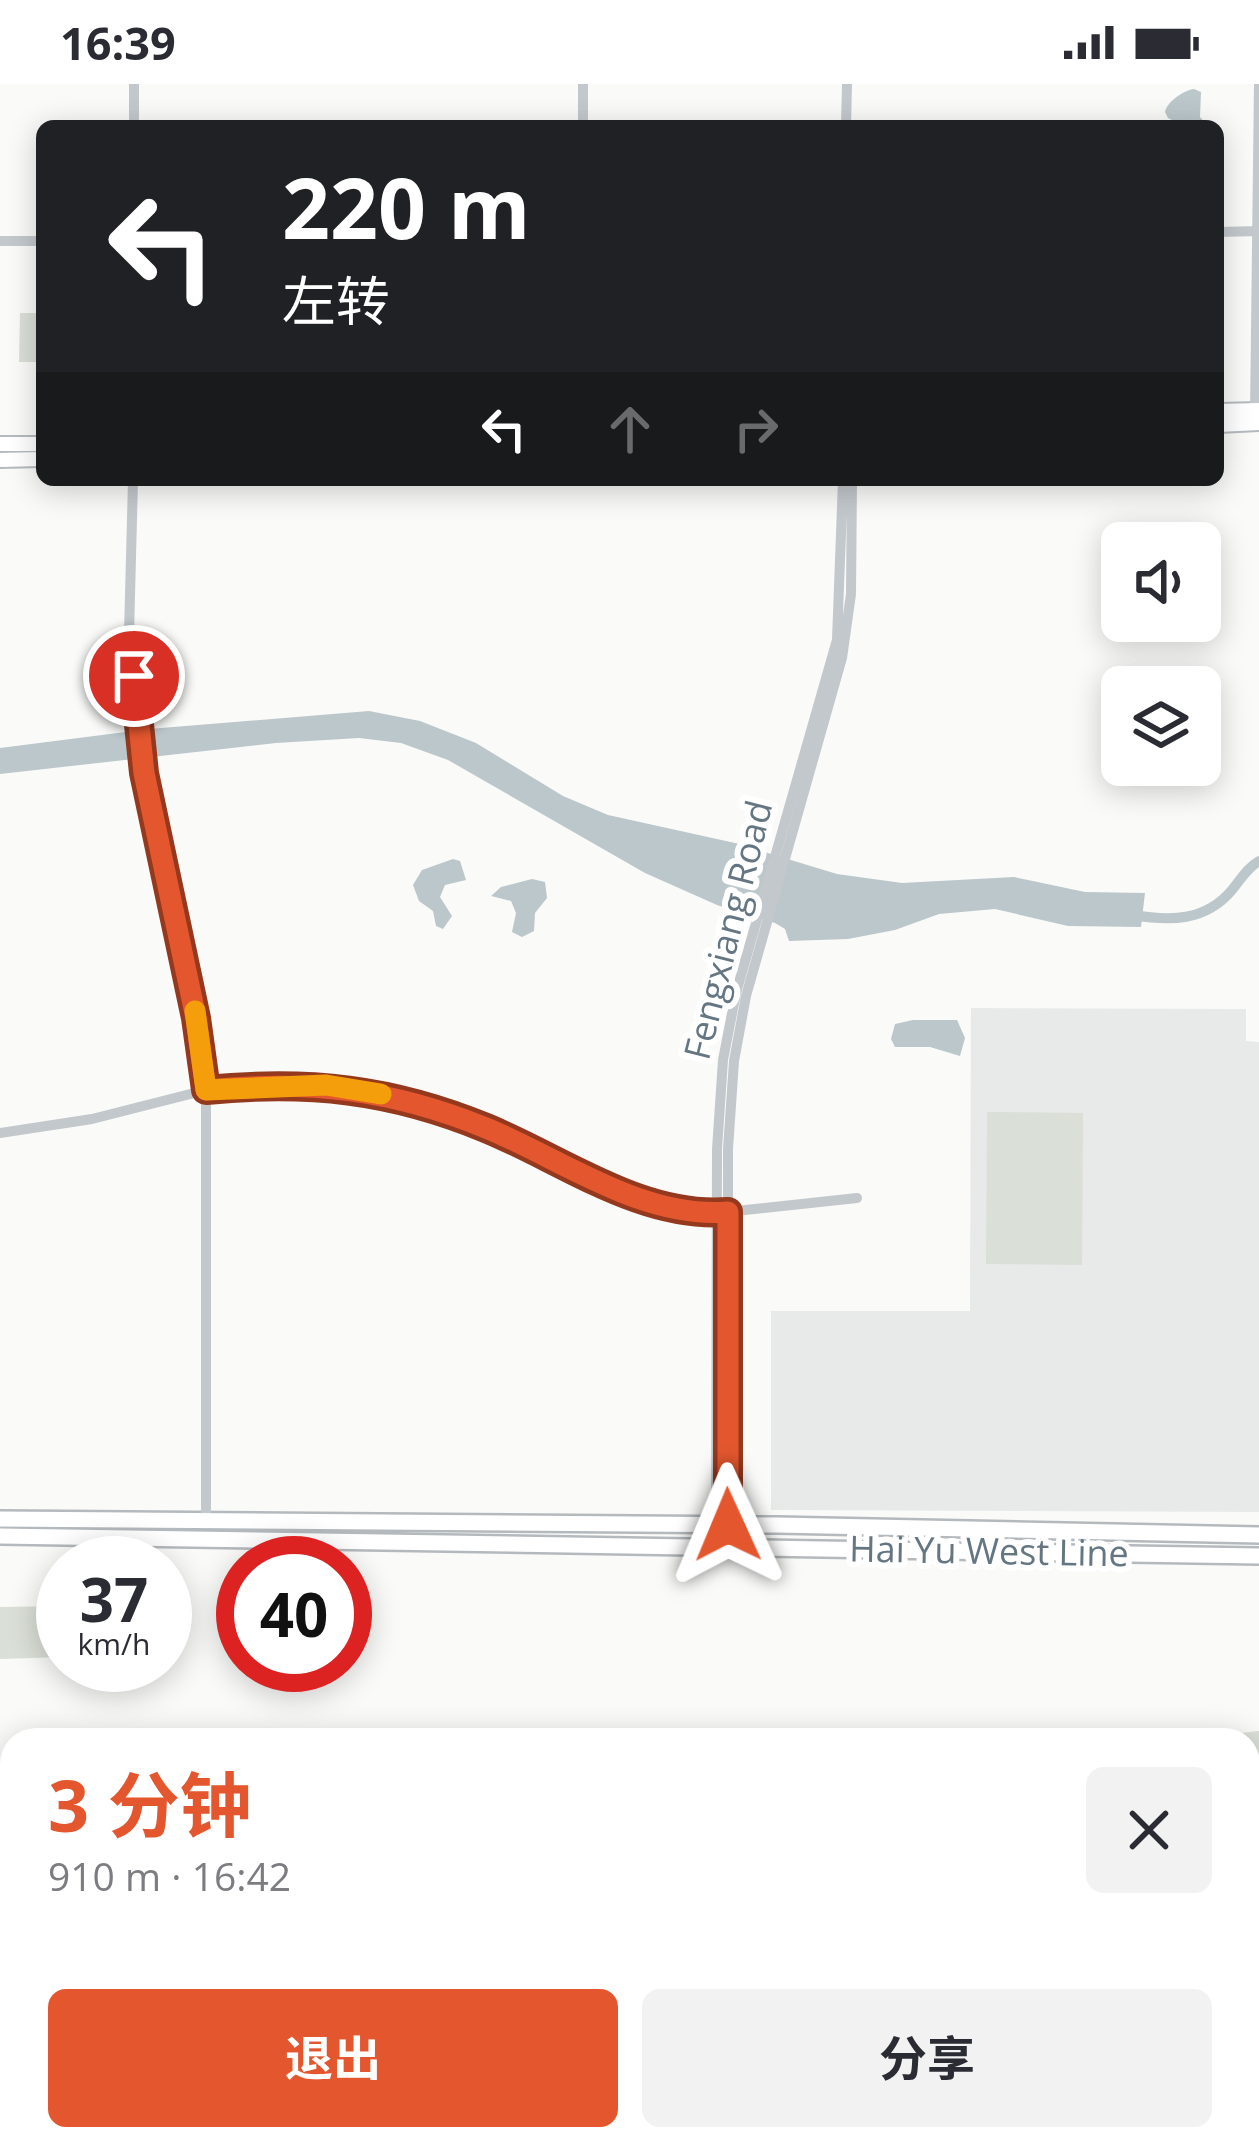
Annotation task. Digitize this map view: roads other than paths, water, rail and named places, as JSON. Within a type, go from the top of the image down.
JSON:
[{"type":"highway","name":"Hai Yu West Line","points":[[0,1520],[723,1525],[1259,1535]]},
{"type":"highway","name":"Hai Yu West Line","points":[[0,1536],[1259,1556]]},
{"type":"main road","points":[[1224,412],[1257,416]]},
{"type":"main road","points":[[1224,423],[1257,416]]},
{"type":"main road","points":[[0,444],[36,444]]},
{"type":"main road","points":[[0,460],[36,459]]},
{"type":"street","points":[[134,84],[134,120]]},
{"type":"street","points":[[583,120],[584,84]]},
{"type":"street","points":[[849,120],[850,84]]},
{"type":"street","points":[[1257,416],[1258,84]]},
{"type":"street","points":[[1224,232],[1258,231]]},
{"type":"street","points":[[0,241],[36,241]]},
{"type":"street","points":[[133,486],[129,634],[144,773],[196,1018],[206,1090],[206,1521]]},
{"type":"street","name":"Fengxiang Road","points":[[722,1545],[722,1213],[734,1061],[761,924],[842,658],[851,594],[847,486]]},
{"type":"street","points":[[0,1132],[92,1119],[206,1090],[326,1085],[382,1094],[488,1129],[602,1184],[676,1208],[722,1213],[856,1198]]},
{"type":"waterway","points":[[1132,915],[1173,918],[1199,914],[1222,901],[1259,861]]}]
